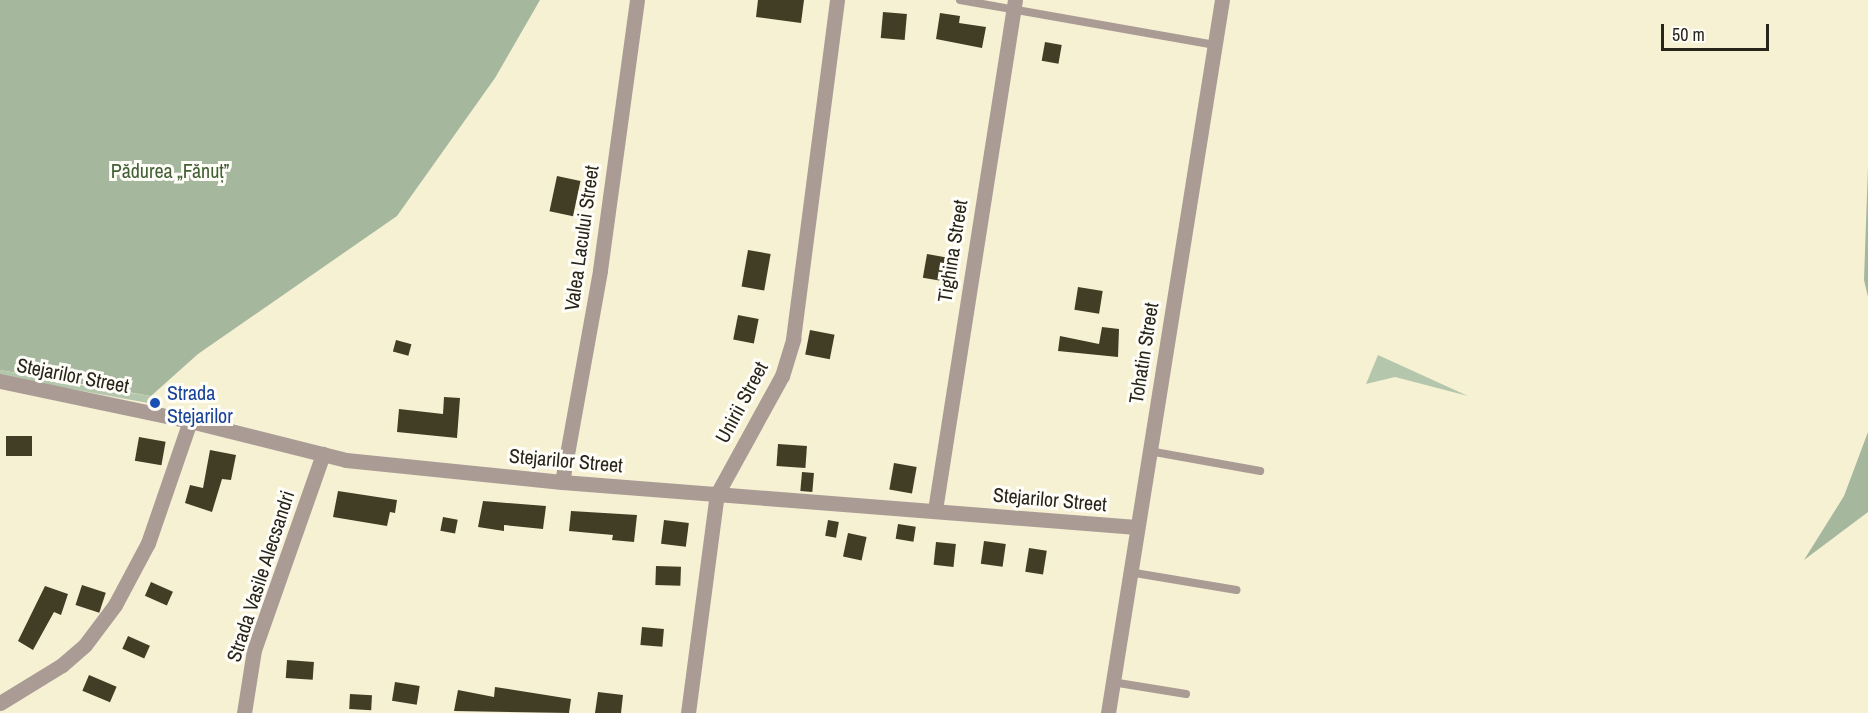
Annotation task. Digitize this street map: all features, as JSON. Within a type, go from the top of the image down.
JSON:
[{"type":"street","name":"Valea Lacului Street","points":[[562,482],[600,270],[637,0]]},
{"type":"street","name":"Unirii Street","points":[[688,713],[717,495],[782,376],[793,339],[837,0]]},
{"type":"street","name":"Tohatin Street","points":[[1108,713],[1222,0]]},
{"type":"street","name":"Tighina Street","points":[[935,510],[1014,4]]},
{"type":"street","name":"Stejarilor Street","points":[[0,381],[190,421],[346,460],[562,482],[1136,527]]},
{"type":"street","points":[[0,703],[62,665],[85,645],[115,605],[148,543],[190,421]]},
{"type":"street","name":"Strada Vasile Alecsandri","points":[[244,713],[254,650],[323,454]]},
{"type":"lane","points":[[960,0],[1014,4],[1215,45]]},
{"type":"lane","points":[[1149,451],[1260,471]]},
{"type":"lane","points":[[1129,572],[1236,590]]},
{"type":"lane","points":[[1112,682],[1186,694]]},
{"type":"green space","name":"Pădurea „Fănuț”","points":[[0,0],[540,0],[495,78],[397,216],[198,354],[151,396],[0,370]]},
{"type":"green space","points":[[1868,166],[1868,297],[1864,280]]},
{"type":"green space","points":[[1378,355],[1468,396],[1395,377],[1366,384]]},
{"type":"green space","points":[[0,370],[151,396],[148,403],[0,376]]},
{"type":"green space","points":[[1868,432],[1868,512],[1804,560],[1844,496]]},
{"type":"building","points":[[758,0],[804,0],[801,23],[756,17]]},
{"type":"building","points":[[883,12],[907,14],[905,40],[881,38]]},
{"type":"building","points":[[940,13],[960,16],[959,23],[986,27],[982,48],[936,39]]},
{"type":"building","points":[[1045,42],[1062,45],[1058,64],[1042,61]]},
{"type":"building","points":[[557,176],[580,181],[573,216],[550,211]]},
{"type":"building","points":[[748,250],[771,254],[764,290],[742,286]]},
{"type":"building","points":[[927,254],[954,259],[949,282],[923,278]]},
{"type":"building","points":[[1078,287],[1103,291],[1099,314],[1074,310]]},
{"type":"building","points":[[738,315],[759,319],[754,344],[733,340]]},
{"type":"building","points":[[1102,327],[1119,329],[1118,357],[1058,351],[1060,336],[1099,344]]},
{"type":"building","points":[[810,330],[835,335],[830,359],[805,355]]},
{"type":"building","points":[[396,340],[411,344],[408,356],[393,352]]},
{"type":"building","points":[[444,397],[460,398],[457,438],[397,432],[399,409],[443,414]]},
{"type":"building","points":[[6,436],[32,436],[32,456],[6,456]]},
{"type":"building","points":[[139,437],[166,442],[161,465],[135,461]]},
{"type":"building","points":[[778,444],[807,446],[805,468],[776,466]]},
{"type":"building","points":[[210,450],[236,455],[231,480],[222,479],[212,512],[185,503],[190,485],[203,488]]},
{"type":"building","points":[[894,463],[917,467],[912,494],[889,490]]},
{"type":"building","points":[[802,472],[814,473],[812,492],[800,491]]},
{"type":"building","points":[[338,491],[397,500],[395,513],[390,512],[387,526],[333,517]]},
{"type":"building","points":[[483,501],[546,506],[543,529],[504,525],[504,531],[478,527]]},
{"type":"building","points":[[571,511],[637,515],[634,542],[612,540],[613,535],[569,531]]},
{"type":"building","points":[[443,517],[458,520],[455,534],[440,531]]},
{"type":"building","points":[[664,520],[689,523],[686,547],[661,544]]},
{"type":"building","points":[[828,520],[839,522],[836,538],[825,536]]},
{"type":"building","points":[[898,524],[916,527],[913,542],[896,539]]},
{"type":"building","points":[[848,533],[867,537],[862,560],[843,556]]},
{"type":"building","points":[[984,541],[1006,544],[1003,567],[981,564]]},
{"type":"building","points":[[936,542],[956,544],[953,567],[934,565]]},
{"type":"building","points":[[1029,548],[1047,551],[1043,575],[1025,572]]},
{"type":"building","points":[[656,566],[681,567],[680,586],[655,585]]},
{"type":"building","points":[[151,582],[173,592],[167,605],[145,596]]},
{"type":"building","points":[[82,585],[106,593],[99,613],[76,605]]},
{"type":"building","points":[[45,586],[68,594],[61,615],[54,612],[33,650],[18,641]]},
{"type":"building","points":[[642,627],[664,629],[662,647],[640,645]]},
{"type":"building","points":[[128,636],[150,646],[144,659],[122,649]]},
{"type":"building","points":[[287,660],[314,662],[313,680],[286,678]]},
{"type":"building","points":[[89,675],[117,687],[110,702],[82,691]]},
{"type":"building","points":[[395,682],[420,686],[417,705],[392,701]]},
{"type":"building","points":[[495,687],[571,699],[569,713],[454,711],[458,690],[494,697]]},
{"type":"building","points":[[598,692],[623,695],[621,713],[595,713]]},
{"type":"building","points":[[350,694],[372,695],[371,710],[349,709]]},
{"type":"place","name":"Strada Stejarilor","points":[[155,403]]}]
